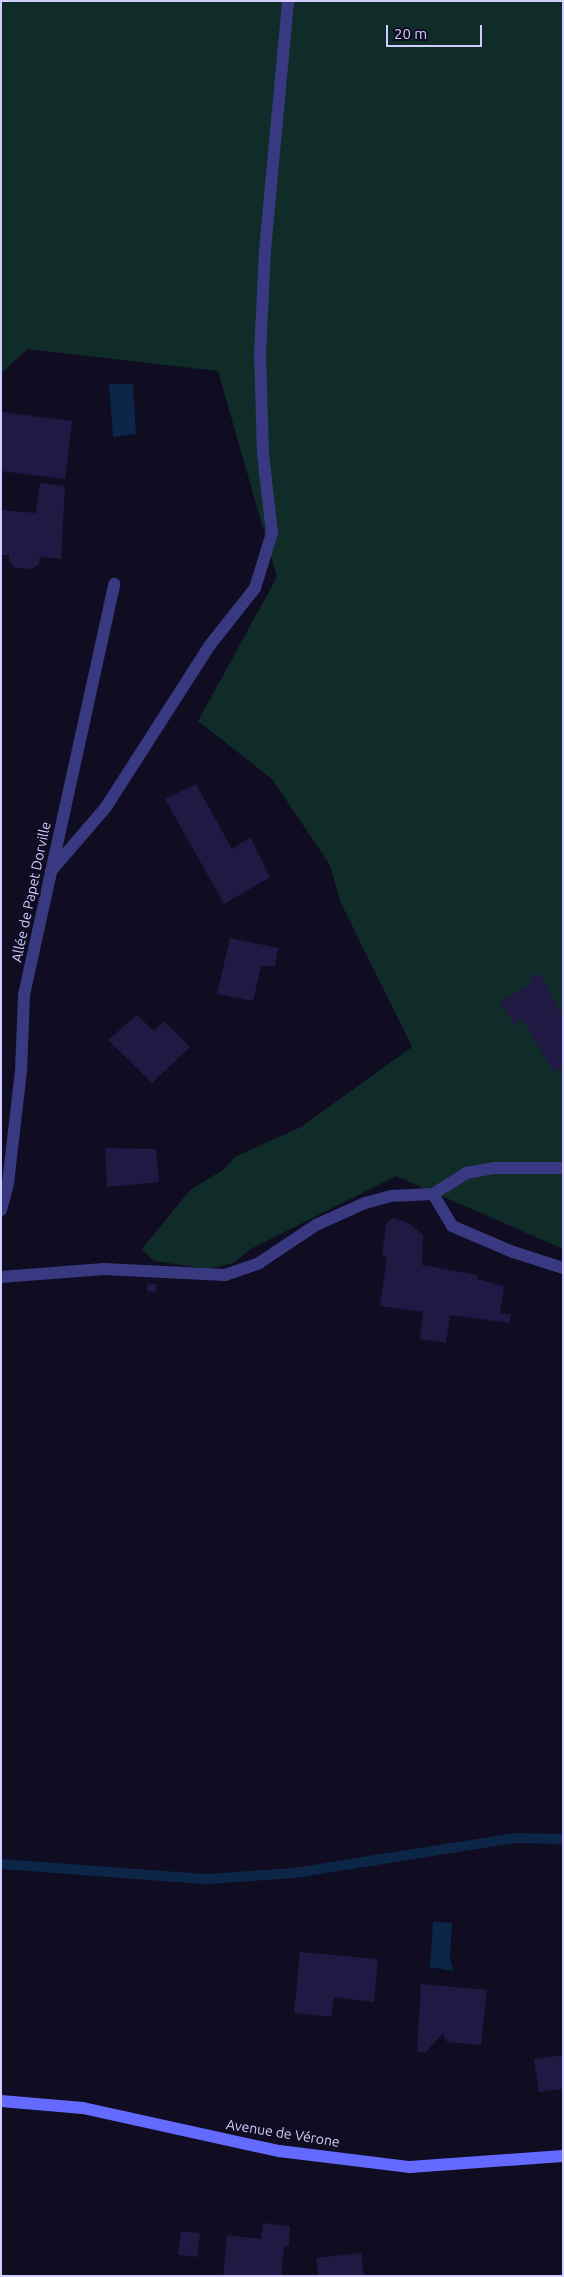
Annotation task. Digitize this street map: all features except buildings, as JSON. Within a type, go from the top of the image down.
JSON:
[{"type":"main road","name":"Avenue de Vérone","points":[[1,2101],[82,2108],[279,2151],[410,2167],[563,2156]]},
{"type":"lane","points":[[51,871],[106,807],[210,645],[255,588],[272,533],[263,454],[260,355],[265,250],[288,1]]},
{"type":"lane","name":"Allée de Papet Dorville","points":[[1,1210],[8,1183],[22,1071],[24,996],[114,584]]},
{"type":"lane","points":[[1,1277],[104,1269],[224,1275],[259,1263],[316,1225],[364,1203],[391,1196],[433,1194],[466,1173],[494,1168],[563,1168]]},
{"type":"lane","points":[[433,1194],[452,1226],[512,1252],[563,1268]]},
{"type":"green space","points":[[1,1],[563,1],[563,1249],[396,1176],[251,1249],[233,1263],[208,1269],[154,1261],[142,1249],[190,1190],[223,1170],[235,1157],[301,1127],[412,1047],[340,901],[330,865],[272,779],[198,721],[277,577],[218,371],[27,349],[1,374]]},
{"type":"water","points":[[109,384],[133,384],[136,434],[113,437]]},
{"type":"water","points":[[433,1922],[452,1923],[450,1958],[453,1971],[430,1967]]},
{"type":"waterway","points":[[1,1864],[207,1879],[294,1873],[515,1838],[563,1839]]}]
